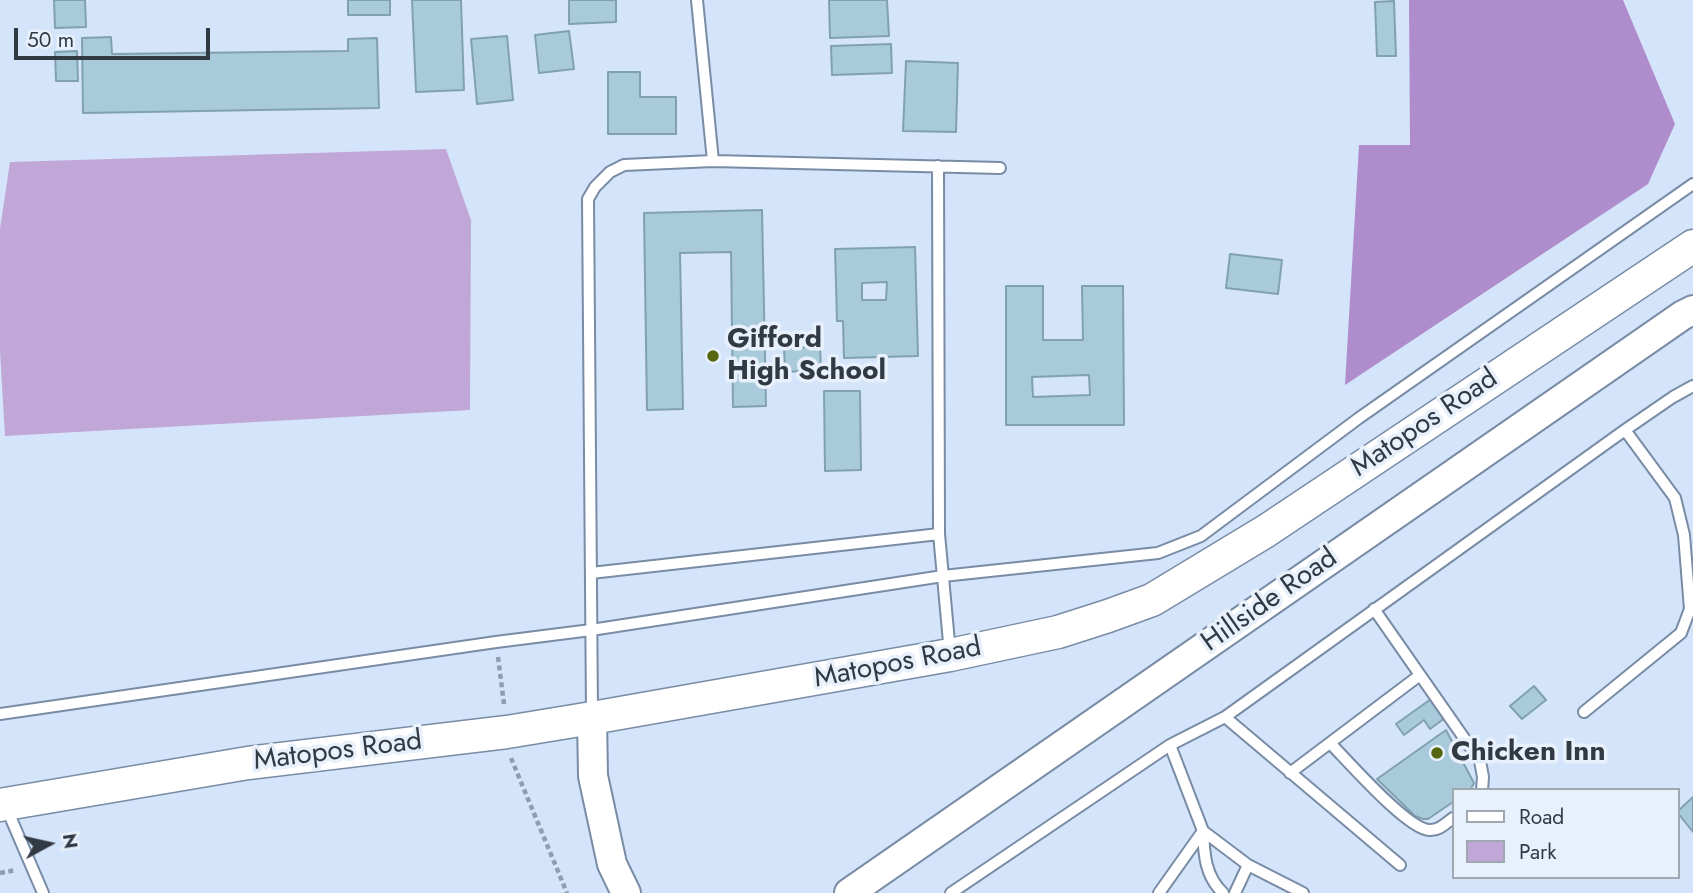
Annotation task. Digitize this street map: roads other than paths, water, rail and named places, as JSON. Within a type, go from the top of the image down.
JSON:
[{"type":"main road","name":"Matopos Road","points":[[3,805],[248,763],[507,732],[950,655],[1058,632],[1152,600],[1266,531],[1693,246]]},
{"type":"street","name":"Hillside Road","points":[[849,893],[1693,310]]},
{"type":"street","points":[[592,718],[593,776],[611,864],[626,893]]},
{"type":"lane","points":[[697,0],[713,160]]},
{"type":"lane","points":[[592,718],[588,199],[595,187],[610,172],[624,165],[713,160],[1000,168]]},
{"type":"lane","points":[[938,166],[939,534],[950,655]]},
{"type":"lane","points":[[0,714],[591,630],[943,576],[1158,553],[1201,536],[1359,418],[1693,184]]},
{"type":"lane","points":[[951,893],[1170,745],[1225,717],[1625,430],[1693,386]]},
{"type":"lane","points":[[1584,712],[1681,633],[1690,609],[1684,535],[1675,498],[1625,430]]},
{"type":"lane","points":[[591,573],[939,534]]},
{"type":"lane","points":[[1374,609],[1480,761],[1482,788]]},
{"type":"lane","points":[[1290,773],[1420,675]]},
{"type":"lane","points":[[1225,717],[1399,865]]},
{"type":"lane","points":[[1330,743],[1400,814],[1420,828],[1433,830],[1452,819]]},
{"type":"lane","points":[[1170,745],[1203,831],[1204,857],[1213,883],[1223,893]]},
{"type":"lane","points":[[3,805],[43,893]]},
{"type":"lane","points":[[1203,831],[1248,865],[1303,893]]},
{"type":"lane","points":[[1159,893],[1203,831]]},
{"type":"lane","points":[[1235,893],[1248,865]]},
{"type":"place","name":"Gifford High School","points":[[713,356]]},
{"type":"place","name":"Chicken Inn","points":[[1437,753]]}]
